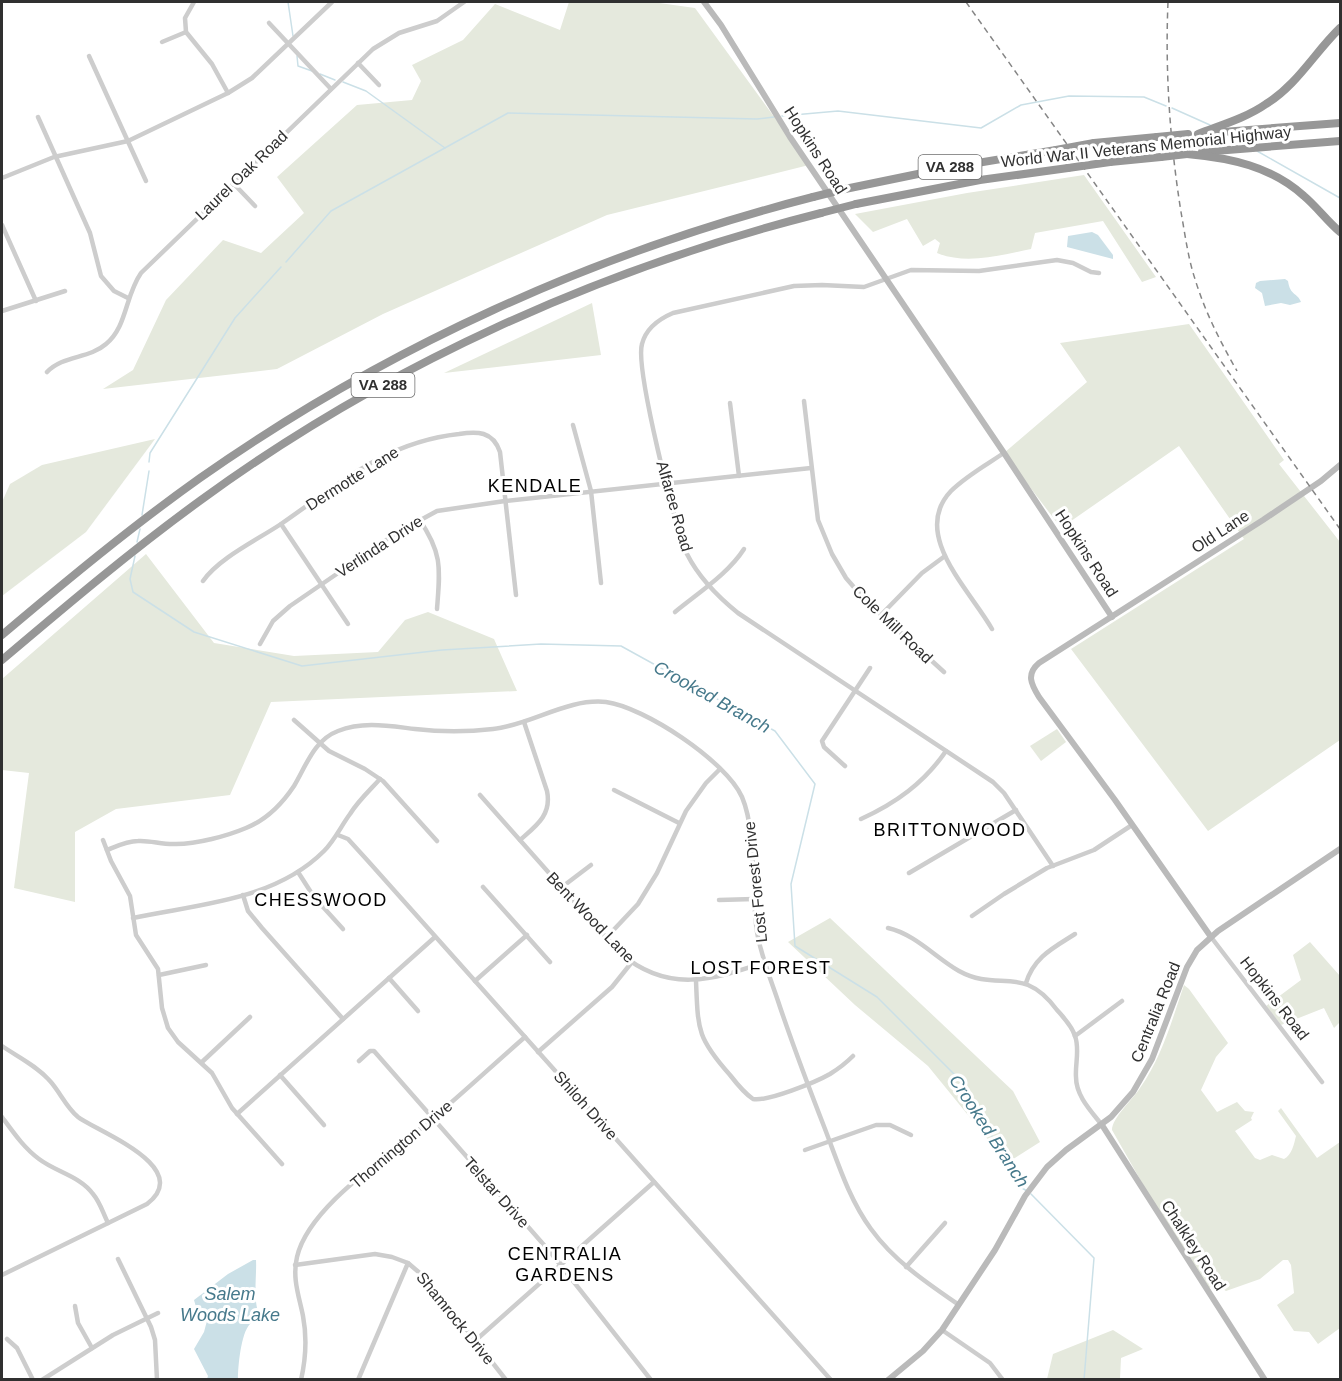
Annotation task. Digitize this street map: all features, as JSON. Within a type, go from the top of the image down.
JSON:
[{"type":"highway","points":[[1198,134],[1241,118],[1268,104],[1298,76],[1341,28]]},
{"type":"highway","name":"World War II Veterans Memorial Highway","points":[[2,634],[199,479],[290,419],[376,368],[496,308],[572,276],[690,232],[845,189],[947,168],[1094,143],[1341,123]]},
{"type":"highway","name":"World War II Veterans Memorial Highway","points":[[2,660],[122,559],[202,498],[295,436],[405,373],[498,327],[609,280],[698,248],[821,213],[980,180],[1110,162],[1341,141]]},
{"type":"highway","points":[[1187,154],[1236,160],[1273,174],[1305,196],[1341,232]]},
{"type":"main road","name":"Hopkins Road","points":[[704,2],[722,25],[778,117],[885,279],[1112,617],[1035,665],[1030,681],[1039,697],[1210,937]]},
{"type":"main road","name":"Old Lane","points":[[1112,617],[1263,520],[1341,465]]},
{"type":"main road","name":"Centralia Road","points":[[888,1380],[924,1351],[942,1330],[999,1243],[1025,1196],[1054,1159],[1102,1125],[1121,1107],[1146,1072],[1160,1042],[1187,967],[1197,950],[1210,937],[1341,849]]},
{"type":"main road","name":"Chalkley Road","points":[[1102,1125],[1265,1380]]},
{"type":"street","points":[[194,2],[185,18],[186,32],[212,64],[228,93]]},
{"type":"street","points":[[2,178],[55,156],[128,141],[228,93],[252,78],[333,2]]},
{"type":"street","name":"Laurel Oak Road","points":[[47,372],[57,363],[98,350],[107,344],[120,327],[128,298],[141,273],[358,63],[390,38],[437,21],[464,2]]},
{"type":"street","points":[[269,23],[331,88]]},
{"type":"street","points":[[162,42],[186,32]]},
{"type":"street","points":[[89,56],[146,181]]},
{"type":"street","points":[[358,63],[379,85]]},
{"type":"street","points":[[38,117],[93,239],[101,276],[108,286],[128,298]]},
{"type":"street","points":[[233,183],[255,206]]},
{"type":"street","points":[[2,225],[36,301]]},
{"type":"street","name":"Alfaree Road","points":[[1053,866],[999,787],[738,613],[708,585],[693,565],[682,541],[667,484],[640,358],[643,341],[651,327],[673,313],[759,292],[808,285],[864,286],[911,270],[979,271],[1058,260],[1099,273]]},
{"type":"street","points":[[2,311],[65,291]]},
{"type":"street","name":"Cole Mill Road","points":[[804,401],[818,520],[832,554],[855,589],[944,672]]},
{"type":"street","points":[[730,403],[739,476]]},
{"type":"street","points":[[573,425],[591,491],[601,583]]},
{"type":"street","name":"Dermotte Lane","points":[[203,581],[212,570],[386,454],[430,438],[475,432],[490,437],[499,448],[516,595]]},
{"type":"street","points":[[992,630],[945,556],[936,533],[936,518],[941,504],[956,486],[1004,453]]},
{"type":"street","name":"Verlinda Drive","points":[[260,644],[273,621],[281,613],[419,519],[446,508],[811,468]]},
{"type":"street","points":[[419,519],[434,543],[439,558],[437,609]]},
{"type":"street","points":[[280,524],[348,624]]},
{"type":"street","points":[[675,612],[708,585],[744,549]]},
{"type":"street","points":[[881,615],[922,573],[945,556]]},
{"type":"street","points":[[845,766],[824,747],[822,741],[870,668]]},
{"type":"street","name":"Lost Forest Drive","points":[[107,850],[137,841],[180,844],[228,834],[253,825],[270,814],[284,800],[320,743],[339,730],[380,725],[426,730],[504,728],[580,703],[597,702],[614,704],[663,726],[688,742],[720,769],[734,783],[746,808],[757,933],[807,1084],[846,1185],[861,1215],[879,1239],[906,1267],[959,1305]]},
{"type":"street","points":[[294,720],[341,758],[380,779],[437,841]]},
{"type":"street","points":[[520,840],[544,817],[549,802],[524,722]]},
{"type":"street","points":[[861,819],[914,788],[929,774],[946,751]]},
{"type":"street","points":[[606,938],[631,913],[648,889],[679,823],[694,799],[720,769]]},
{"type":"street","points":[[133,918],[243,895],[268,888],[298,872],[324,851],[338,835],[350,813],[380,779]]},
{"type":"street","points":[[614,790],[679,823]]},
{"type":"street","name":"Bent Wood Lane","points":[[480,795],[606,938],[632,962],[661,976],[696,981],[721,977],[766,962]]},
{"type":"street","points":[[909,873],[1016,810]]},
{"type":"street","points":[[972,916],[1004,894],[1053,866],[1094,850],[1132,825]]},
{"type":"street","name":"Shiloh Drive","points":[[338,835],[350,841],[831,1380]]},
{"type":"street","points":[[103,840],[132,903],[136,935],[154,962],[159,975],[162,1008],[168,1028],[178,1042],[212,1072],[227,1101],[282,1164]]},
{"type":"street","points":[[562,887],[591,865]]},
{"type":"street","points":[[298,872],[314,897],[343,929]]},
{"type":"street","points":[[483,887],[550,962]]},
{"type":"street","points":[[243,895],[248,911],[343,1019]]},
{"type":"street","points":[[719,900],[754,899]]},
{"type":"street","points":[[888,928],[904,934],[968,975],[1026,983],[1038,989],[1050,1000],[1075,1036],[1078,1091],[1102,1125]]},
{"type":"street","points":[[1026,983],[1032,969],[1044,954],[1075,934]]},
{"type":"street","points":[[475,981],[526,935]]},
{"type":"street","points":[[237,1114],[435,937]]},
{"type":"street","name":"Hopkins Road","points":[[1210,937],[1322,1082]]},
{"type":"street","points":[[538,1052],[612,987],[632,962]]},
{"type":"street","points":[[159,975],[206,964]]},
{"type":"street","points":[[389,978],[418,1011]]},
{"type":"street","points":[[696,981],[698,1024],[704,1041],[713,1056],[750,1097],[764,1100],[807,1084],[832,1073],[853,1056]]},
{"type":"street","points":[[1075,1036],[1122,1001]]},
{"type":"street","points":[[202,1062],[250,1017]]},
{"type":"street","name":"Thornington Drive","points":[[295,1265],[304,1239],[321,1214],[525,1036]]},
{"type":"street","points":[[2,1046],[44,1074],[79,1118],[125,1142],[146,1158],[157,1174],[158,1189],[151,1201],[2,1275]]},
{"type":"street","name":"Telstar Drive","points":[[359,1061],[370,1051],[374,1051],[561,1265],[651,1380]]},
{"type":"street","points":[[280,1075],[324,1125]]},
{"type":"street","points":[[2,1118],[22,1144],[39,1160],[89,1188],[98,1200],[108,1223]]},
{"type":"street","points":[[805,1150],[876,1125],[890,1125],[911,1135]]},
{"type":"street","points":[[476,1340],[654,1182]]},
{"type":"street","points":[[906,1267],[945,1222]]},
{"type":"street","name":"Shamrock Drive","points":[[295,1265],[375,1254],[408,1263],[428,1280],[506,1380]]},
{"type":"street","points":[[118,1259],[147,1318],[154,1340],[157,1380]]},
{"type":"street","points":[[358,1380],[408,1263]]},
{"type":"street","points":[[295,1265],[295,1280],[306,1339],[301,1380]]},
{"type":"street","points":[[75,1306],[78,1323],[92,1348]]},
{"type":"street","points":[[42,1380],[92,1348],[158,1313]]},
{"type":"street","points":[[942,1330],[990,1363],[1003,1380]]},
{"type":"street","points":[[7,1339],[17,1348],[33,1380]]},
{"type":"shaded area","points":[[569,2],[652,2],[695,8],[809,165],[607,215],[383,314],[277,369],[103,389],[133,370],[166,300],[223,240],[261,253],[304,213],[277,177],[357,105],[412,100],[421,81],[412,65],[463,40],[495,4],[560,30]]},
{"type":"shaded area","points":[[1084,175],[1156,277],[1142,282],[1103,221],[1035,233],[1031,249],[972,259],[948,257],[937,253],[940,243],[935,239],[923,246],[907,219],[873,232],[855,214],[967,193]]},
{"type":"shaded area","points":[[592,303],[601,355],[444,373]]},
{"type":"shaded area","points":[[1189,324],[1284,460],[1279,464],[1340,542],[1340,740],[1208,831],[1071,649],[1244,539],[1179,446],[1061,528],[1004,453],[1087,382],[1060,343]]},
{"type":"shaded area","points":[[155,439],[86,532],[2,596],[2,502],[10,484],[42,465]]},
{"type":"shaded area","points":[[146,554],[214,643],[294,656],[378,652],[405,620],[428,612],[494,639],[517,691],[271,702],[230,795],[116,809],[75,832],[75,902],[14,888],[29,773],[2,770],[2,679]]},
{"type":"shaded area","points":[[1057,729],[1066,742],[1041,761],[1030,746]]},
{"type":"shaded area","points":[[830,918],[1013,1091],[1040,1142],[1007,1163],[928,1066],[855,1005],[788,942]]},
{"type":"shaded area","points":[[1310,942],[1340,976],[1340,1022],[1334,1028],[1324,1008],[1281,1025],[1266,1006],[1301,980],[1293,955]]},
{"type":"shaded area","points":[[1184,985],[1228,1043],[1216,1057],[1201,1090],[1217,1112],[1237,1102],[1245,1111],[1254,1112],[1252,1120],[1235,1131],[1255,1158],[1260,1160],[1272,1155],[1284,1159],[1291,1152],[1296,1136],[1278,1111],[1281,1108],[1317,1158],[1340,1142],[1340,1328],[1318,1344],[1309,1332],[1294,1331],[1277,1305],[1294,1293],[1291,1265],[1288,1260],[1283,1260],[1260,1279],[1226,1291],[1215,1284],[1208,1289],[1149,1195],[1112,1130],[1115,1120],[1140,1088],[1154,1064],[1166,1038]]},
{"type":"shaded area","points":[[1113,1330],[1143,1349],[1121,1358],[1120,1379],[1047,1379],[1053,1354]]},
{"type":"water","points":[[1092,232],[1098,235],[1113,255],[1113,259],[1067,247],[1068,236]]},
{"type":"water","points":[[1285,279],[1301,302],[1265,306],[1262,293],[1255,288],[1256,283]]},
{"type":"water","name":"Salem Woods Lake","points":[[256,1260],[256,1298],[261,1317],[250,1324],[244,1335],[239,1358],[238,1379],[207,1379],[208,1376],[194,1349],[204,1332],[208,1317],[196,1307],[194,1300],[228,1274]]},
{"type":"waterway","points":[[288,2],[293,36]]},
{"type":"waterway","points":[[297,56],[298,66],[312,71]]},
{"type":"waterway","points":[[320,74],[335,80]]},
{"type":"waterway","points":[[343,82],[366,91],[445,148]]},
{"type":"waterway","points":[[782,116],[838,111],[981,128],[1021,105],[1069,96],[1144,97],[1166,106]]},
{"type":"waterway","points":[[1172,108],[1210,125]]},
{"type":"waterway","points":[[286,262],[331,211],[508,113],[757,119],[774,117]]},
{"type":"waterway","points":[[1229,136],[1243,144]]},
{"type":"waterway","points":[[1257,151],[1340,198]]},
{"type":"waterway","points":[[149,462],[150,453],[235,318],[281,267]]},
{"type":"waterway","points":[[142,515],[149,471]]},
{"type":"waterway","points":[[137,542],[140,529]]},
{"type":"waterway","name":"Crooked Branch","points":[[135,556],[130,579],[133,592],[194,632],[302,666],[442,650],[541,644],[621,646],[775,731],[815,784],[791,884],[795,946],[877,997],[959,1079],[1022,1188],[1027,1191]]},
{"type":"waterway","name":"Crooked Branch","points":[[1031,1194],[1094,1258],[1084,1380]]},
{"type":"railway","points":[[966,2],[1340,529]]},
{"type":"railway","points":[[1168,2],[1167,55],[1171,134],[1187,246],[1203,303],[1237,371]]},
{"type":"district","name":"KENDALE","points":[[535,486]]},
{"type":"district","name":"BRITTONWOOD","points":[[950,830]]},
{"type":"district","name":"CHESSWOOD","points":[[321,900]]},
{"type":"district","name":"LOST FOREST","points":[[761,968]]},
{"type":"district","name":"CENTRALIA GARDENS","points":[[565,1264]]}]
